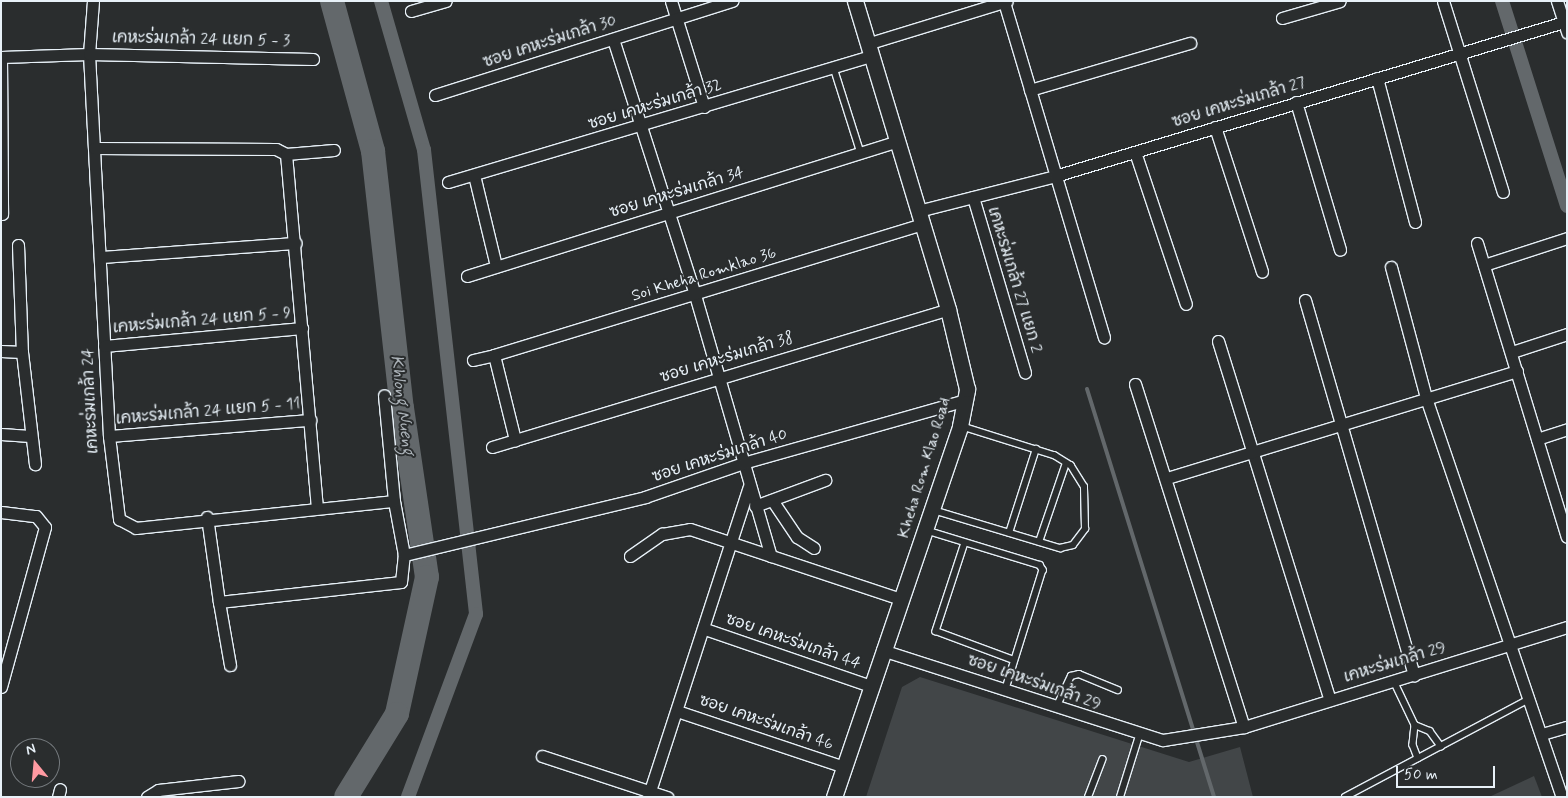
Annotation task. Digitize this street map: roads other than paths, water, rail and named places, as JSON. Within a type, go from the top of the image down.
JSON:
[{"type":"street","name":"เคหะร่มเกล้า 24","points":[[93,1],[89,54],[109,436],[115,508],[126,526],[394,501]]},
{"type":"street","points":[[411,12],[446,1]]},
{"type":"street","points":[[671,1],[704,107]]},
{"type":"street","name":"ซอย เคหะร่มเกล้า 30","points":[[435,95],[732,1]]},
{"type":"street","name":"Kheha Rom Klao Road","points":[[834,797],[882,650],[960,426],[966,400],[965,369],[855,1]]},
{"type":"street","points":[[1282,18],[1340,1]]},
{"type":"street","points":[[1443,1],[1503,192]]},
{"type":"street","points":[[1557,1],[1566,25]]},
{"type":"street","points":[[1005,2],[1104,337]]},
{"type":"street","name":"ซอย เคหะร่มเกล้า 32","points":[[448,182],[643,127],[834,68],[869,50],[1005,2]]},
{"type":"street","name":"ซอย เคหะร่มเกล้า 27","points":[[920,218],[973,197],[1055,176],[1520,34],[1566,25]]},
{"type":"street","points":[[613,39],[670,213],[695,295],[717,378],[771,556]]},
{"type":"street","points":[[1030,90],[1190,43]]},
{"type":"street","name":"เคหะร่มเกล้า 24 แยก 5 - 3","points":[[1,57],[89,54],[313,59]]},
{"type":"street","points":[[1,57],[2,214]]},
{"type":"street","points":[[1377,78],[1415,222]]},
{"type":"street","points":[[1296,102],[1340,250]]},
{"type":"street","points":[[1215,127],[1262,272]]},
{"type":"street","name":"ซอย เคหะร่มเกล้า 34","points":[[467,276],[897,141]]},
{"type":"street","points":[[94,148],[276,149],[286,154],[334,150]]},
{"type":"street","points":[[1135,152],[1186,304]]},
{"type":"street","points":[[286,154],[296,244],[317,507]]},
{"type":"street","points":[[474,175],[496,266]]},
{"type":"street","name":"เคหะร่มเกล้า 27 แยก 2","points":[[973,197],[1025,372]]},
{"type":"street","name":"Soi Kheha Romklao 36","points":[[473,360],[695,295],[920,218]]},
{"type":"street","points":[[1484,264],[1567,238]]},
{"type":"street","points":[[1477,243],[1566,529]]},
{"type":"street","points":[[100,257],[296,244]]},
{"type":"street","points":[[18,245],[22,352],[30,436],[35,464]]},
{"type":"street","points":[[1391,268],[1426,398],[1562,797]]},
{"type":"street","points":[[1305,300],[1340,426],[1414,675]]},
{"type":"street","name":"ซอย เคหะร่มเกล้า 38","points":[[492,448],[948,309]]},
{"type":"street","name":"เคหะร่มเกล้า 24 แยก 5 - 9","points":[[104,346],[302,328]]},
{"type":"street","points":[[1512,352],[1567,334]]},
{"type":"street","points":[[1218,341],[1330,700]]},
{"type":"street","points":[[1,351],[22,352]]},
{"type":"street","points":[[494,355],[515,440]]},
{"type":"street","points":[[1167,478],[1517,371]]},
{"type":"street","points":[[1134,384],[1167,478],[1239,728]]},
{"type":"street","points":[[219,602],[395,585],[404,578],[405,555],[394,501],[384,396]]},
{"type":"street","name":"ซอย เคหะร่มเกล้า 40","points":[[405,555],[482,539],[645,497],[743,464],[966,400]]},
{"type":"street","name":"เคหะร่มเกล้า 24 แยก 5 - 11","points":[[109,436],[310,420]]},
{"type":"street","points":[[1537,439],[1567,429]]},
{"type":"street","points":[[1,434],[30,436]]},
{"type":"street","points":[[755,506],[826,480]]},
{"type":"street","points":[[649,794],[734,542],[749,486]]},
{"type":"street","points":[[772,500],[796,537],[814,548]]},
{"type":"street","points":[[1,512],[36,516],[45,527],[1,687]]},
{"type":"street","points":[[208,517],[219,602],[230,665]]},
{"type":"street","points":[[630,556],[662,534],[690,529],[734,542],[901,599]]},
{"type":"street","name":"เคหะร่มเกล้า 29","points":[[1176,739],[1239,728],[1567,627]]},
{"type":"street","name":"ซอย เคหะร่มเกล้า 44","points":[[705,629],[871,686]]},
{"type":"street","name":"ซอย เคหะร่มเกล้า 29","points":[[882,650],[1006,688],[1056,708],[1139,736],[1176,739]]},
{"type":"street","name":"ซอย เคหะร่มเกล้า 46","points":[[677,710],[844,767]]},
{"type":"street","points":[[1542,734],[1567,727]]},
{"type":"street","points":[[542,756],[649,794],[666,797]]},
{"type":"street","points":[[147,797],[158,790],[238,781]]},
{"type":"lane","points":[[834,68],[861,153]]},
{"type":"lane","points":[[932,510],[1039,542],[1067,547],[1085,529],[1084,487],[1066,463],[1036,449],[960,426]]},
{"type":"lane","points":[[1009,533],[1036,449]]},
{"type":"lane","points":[[1039,542],[1066,463]]},
{"type":"lane","points":[[925,530],[1040,565],[1043,570],[1006,688]]},
{"type":"lane","points":[[965,543],[936,631],[1014,660]]},
{"type":"lane","points":[[1056,708],[1071,676],[1080,674],[1118,690]]},
{"type":"lane","points":[[1394,681],[1415,725],[1413,745],[1418,758]]},
{"type":"lane","points":[[1345,797],[1530,699]]},
{"type":"lane","points":[[1415,725],[1430,731],[1441,746]]},
{"type":"lane","points":[[1120,797],[1139,736]]},
{"type":"lane","points":[[1088,797],[1102,760]]},
{"type":"waterway","name":"Khlong Nueng","points":[[332,1],[373,151],[402,408],[427,577],[397,714],[346,797]]},
{"type":"waterway","points":[[381,1],[424,150],[476,614],[408,797]]},
{"type":"waterway","points":[[1502,1],[1567,206]]},
{"type":"waterway","points":[[1087,389],[1214,797]]}]
